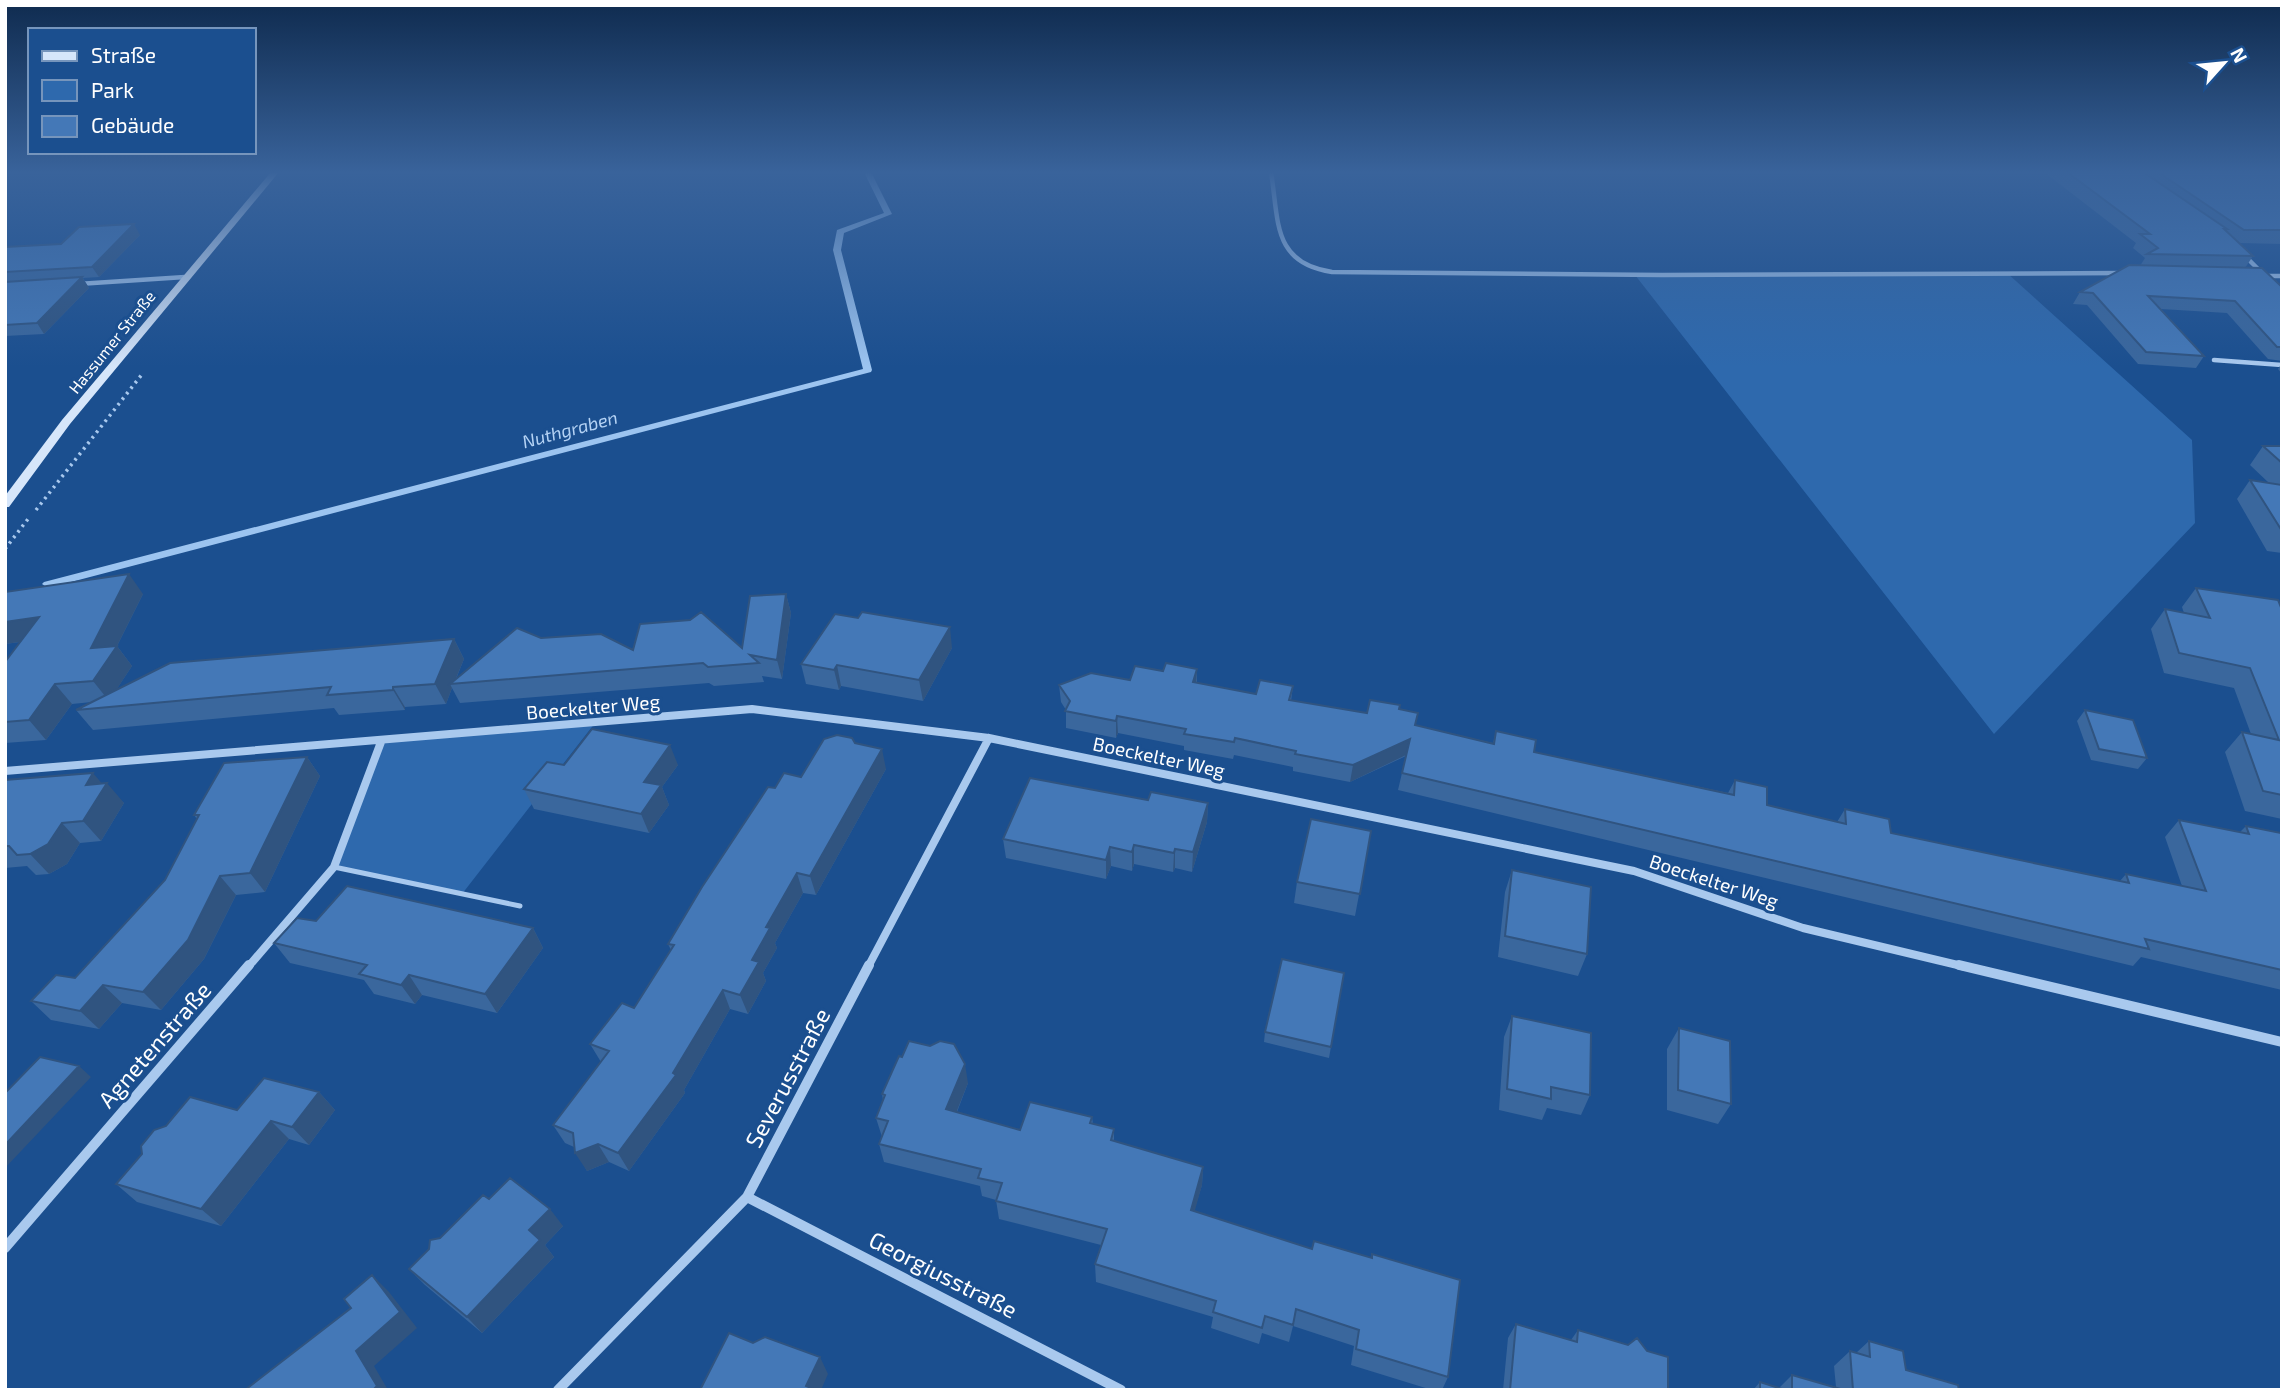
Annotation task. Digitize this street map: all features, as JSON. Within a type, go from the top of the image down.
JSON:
[{"type":"street","name":"Hassumer Straße","points":[[5,504],[66,422],[219,237]]},
{"type":"street","points":[[1283,237],[1290,255],[1307,267],[1364,274],[2127,273]]},
{"type":"street","points":[[2236,249],[2273,284]]},
{"type":"street","points":[[2250,275],[2282,276]]},
{"type":"street","points":[[75,284],[185,277]]},
{"type":"street","points":[[2214,360],[2282,365]]},
{"type":"street","name":"Boeckelter Weg","points":[[5,771],[381,742],[752,709],[989,738],[1634,872],[1803,928],[2282,1042]]},
{"type":"street","name":"Severusstraße","points":[[558,1390],[747,1197],[989,738]]},
{"type":"street","name":"Agnetenstraße","points":[[5,1248],[334,867],[381,742]]},
{"type":"street","name":"Georgiusstraße","points":[[747,1197],[1121,1390]]},
{"type":"lane","points":[[334,867],[520,906]]},
{"type":"green space","points":[[2007,273],[2192,440],[2195,523],[1994,734],[1635,275]]},
{"type":"green space","points":[[595,723],[462,894],[334,867],[381,742]]},
{"type":"building","points":[[68,237],[121,237],[92,267],[5,272],[5,247],[61,244]]},
{"type":"building","points":[[2144,237],[2233,237],[2253,256],[2147,254],[2158,248]]},
{"type":"building","points":[[2129,265],[2262,268],[2282,287],[2282,347],[2277,347],[2235,301],[2148,296],[2204,356],[2146,352],[2093,293],[2080,292]]},
{"type":"building","points":[[82,277],[37,323],[5,325],[5,282]]},
{"type":"building","points":[[2263,446],[2282,446],[2282,463]]},
{"type":"building","points":[[2250,480],[2282,485],[2282,531]]},
{"type":"building","points":[[129,574],[91,648],[117,646],[93,681],[55,684],[29,720],[5,722],[5,662],[39,617],[5,622],[5,592]]},
{"type":"building","points":[[2196,588],[2278,600],[2282,610],[2282,795],[2263,791],[2242,732],[2279,740],[2250,668],[2179,653],[2165,609],[2210,618]]},
{"type":"building","points":[[786,594],[777,660],[750,655],[759,663],[708,667],[703,663],[450,684],[517,628],[541,638],[601,634],[633,650],[640,624],[690,620],[701,612],[742,648],[750,596]]},
{"type":"building","points":[[862,612],[950,627],[919,680],[837,665],[834,670],[801,664],[835,614],[858,618]]},
{"type":"building","points":[[454,639],[435,684],[327,695],[331,687],[76,710],[170,663]]},
{"type":"building","points":[[1166,663],[1197,669],[1193,682],[1256,694],[1260,680],[1293,686],[1289,700],[1367,713],[1370,700],[1400,705],[1399,709],[1418,713],[1415,725],[1494,744],[1496,731],[1536,740],[1534,752],[1734,795],[1735,780],[1767,787],[1767,805],[1846,824],[1845,809],[1889,819],[1891,833],[2129,883],[2126,874],[2206,891],[2179,820],[2249,834],[2246,826],[2281,833],[2282,970],[2145,939],[2149,949],[1402,773],[1410,739],[1353,765],[1295,754],[1296,751],[1235,738],[1234,742],[1184,734],[1186,729],[1117,716],[1116,721],[1065,711],[1070,701],[1059,685],[1091,673],[1130,680],[1135,666],[1163,671]]},
{"type":"building","points":[[2085,710],[2133,720],[2147,758],[2099,749]]},
{"type":"building","points":[[592,729],[670,745],[644,782],[661,785],[641,814],[524,789],[547,762],[564,765]]},
{"type":"building","points":[[837,735],[852,738],[855,743],[882,749],[810,876],[797,873],[766,927],[770,928],[752,960],[759,962],[740,995],[723,990],[673,1073],[676,1075],[618,1153],[598,1144],[575,1153],[573,1133],[553,1125],[609,1051],[590,1044],[622,1003],[634,1008],[674,945],[668,944],[702,887],[768,787],[775,788],[784,773],[801,777],[824,739]]},
{"type":"building","points":[[307,757],[250,873],[220,876],[188,940],[143,992],[103,985],[80,1011],[31,1001],[56,975],[75,978],[165,880],[199,815],[194,815],[224,763]]},
{"type":"building","points":[[93,773],[86,785],[107,783],[83,821],[62,823],[48,844],[30,854],[17,855],[9,846],[5,846],[5,780]]},
{"type":"building","points":[[1030,778],[1148,800],[1151,792],[1208,803],[1193,852],[1175,849],[1174,853],[1134,845],[1132,852],[1110,847],[1106,860],[1003,839]]},
{"type":"building","points":[[1311,819],[1371,831],[1360,894],[1297,882]]},
{"type":"building","points":[[1512,870],[1591,887],[1587,954],[1505,936]]},
{"type":"building","points":[[347,886],[533,928],[485,994],[409,975],[401,985],[359,974],[367,965],[274,943],[297,918],[316,921]]},
{"type":"building","points":[[1282,959],[1344,973],[1331,1047],[1265,1032]]},
{"type":"building","points":[[1512,1016],[1591,1033],[1590,1095],[1551,1087],[1551,1099],[1507,1089]]},
{"type":"building","points":[[1679,1028],[1730,1041],[1731,1104],[1678,1090]]},
{"type":"building","points":[[909,1041],[930,1046],[940,1041],[954,1044],[965,1064],[946,1109],[1020,1130],[1030,1102],[1092,1117],[1090,1123],[1114,1129],[1111,1140],[1203,1167],[1191,1210],[1312,1249],[1314,1241],[1372,1258],[1372,1254],[1460,1280],[1448,1377],[1356,1349],[1359,1330],[1296,1309],[1293,1325],[1265,1316],[1262,1328],[1213,1312],[1216,1301],[1095,1264],[1107,1229],[996,1201],[1002,1183],[978,1178],[981,1169],[879,1144],[888,1121],[876,1118],[885,1095],[882,1094],[899,1056],[902,1057]]},
{"type":"building","points":[[40,1057],[79,1066],[5,1145],[5,1093]]},
{"type":"building","points":[[264,1078],[319,1092],[292,1127],[271,1121],[201,1209],[116,1184],[142,1154],[141,1146],[154,1130],[166,1126],[190,1097],[237,1110]]},
{"type":"building","points":[[510,1178],[550,1209],[529,1230],[540,1240],[467,1317],[409,1269],[429,1249],[430,1240],[440,1238],[483,1195],[489,1199]]},
{"type":"building","points":[[372,1275],[400,1312],[356,1351],[377,1386],[373,1390],[245,1390],[351,1308],[344,1299]]},
{"type":"building","points":[[1516,1324],[1577,1342],[1578,1330],[1628,1345],[1637,1338],[1647,1351],[1668,1357],[1668,1390],[1510,1390]]},
{"type":"building","points":[[729,1333],[753,1343],[765,1337],[820,1357],[806,1386],[816,1390],[700,1390]]},
{"type":"building","points":[[1869,1341],[1903,1351],[1906,1370],[1958,1385],[1959,1390],[1853,1390],[1850,1351],[1870,1357]]},
{"type":"building","points":[[1792,1375],[1844,1390],[1792,1390]]},
{"type":"building","points":[[1760,1382],[1785,1390],[1760,1390]]},
{"type":"waterway","name":"Nuthgraben","points":[[48,584],[868,370],[837,250],[839,237]]}]
